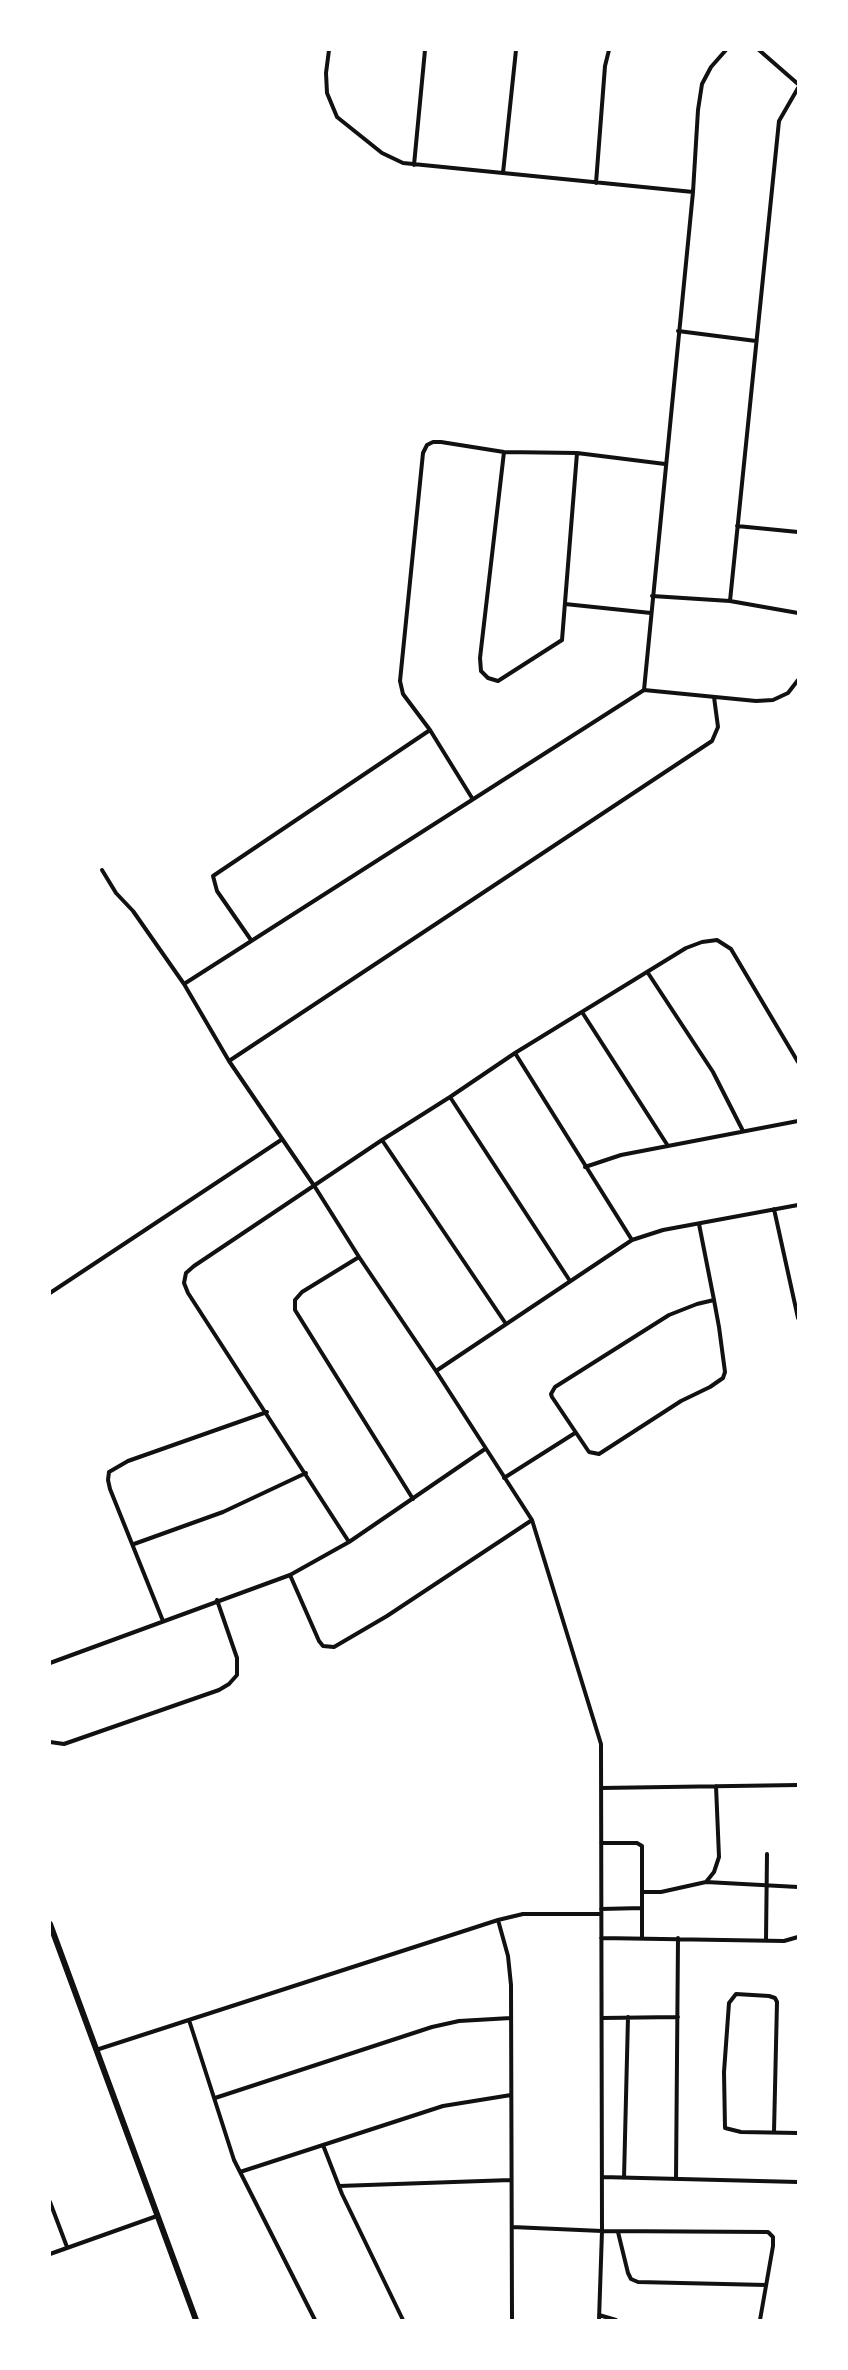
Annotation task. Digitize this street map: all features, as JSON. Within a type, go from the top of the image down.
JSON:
[{"type":"highway","points":[[50,1924],[196,2320]]},
{"type":"street","points":[[329,50],[326,73],[327,93],[337,117],[382,153],[403,163],[693,192]]},
{"type":"street","points":[[414,164],[425,50]]},
{"type":"street","points":[[502,174],[516,50]]},
{"type":"street","points":[[596,183],[605,66],[609,50]]},
{"type":"street","points":[[644,690],[702,84],[711,67],[726,50]]},
{"type":"street","points":[[759,50],[798,84]]},
{"type":"street","points":[[730,601],[779,121],[798,88]]},
{"type":"street","points":[[678,332],[756,340]]},
{"type":"street","points":[[472,798],[430,730],[403,694],[400,681],[424,453],[427,445],[433,442],[504,452],[577,453],[665,464]]},
{"type":"street","points":[[504,452],[480,658],[481,671],[488,678],[498,682],[562,640],[577,453]]},
{"type":"street","points":[[738,526],[798,532]]},
{"type":"street","points":[[652,596],[730,601],[798,613]]},
{"type":"street","points":[[565,604],[651,613]]},
{"type":"street","points":[[184,984],[472,798],[644,690],[756,701],[773,700],[788,693],[798,680]]},
{"type":"street","points":[[229,1061],[712,741],[718,727],[714,697]]},
{"type":"street","points":[[251,940],[217,891],[213,876],[430,730]]},
{"type":"street","points":[[102,870],[116,893],[133,912],[184,984],[229,1061],[281,1140],[315,1187],[532,1520],[601,1744],[602,2231],[599,2318],[616,2320]]},
{"type":"street","points":[[349,1542],[267,1412],[188,1293],[184,1283],[186,1273],[382,1140],[515,1053],[686,948],[702,942],[717,940],[731,948],[798,1062]]},
{"type":"street","points":[[648,973],[714,1072],[743,1131]]},
{"type":"street","points":[[582,1012],[668,1146]]},
{"type":"street","points":[[515,1053],[632,1240]]},
{"type":"street","points":[[450,1097],[570,1281]]},
{"type":"street","points":[[585,1167],[621,1155],[798,1121]]},
{"type":"street","points":[[50,1292],[281,1140]]},
{"type":"street","points":[[382,1140],[506,1324]]},
{"type":"street","points":[[436,1371],[632,1240],[663,1230],[798,1205]]},
{"type":"street","points":[[774,1209],[798,1318]]},
{"type":"street","points":[[699,1224],[714,1300],[725,1372],[720,1381],[681,1401],[599,1454],[589,1452],[552,1397],[555,1387],[668,1315],[696,1304],[714,1300]]},
{"type":"street","points":[[359,1257],[302,1292],[295,1300],[294,1310],[413,1499]]},
{"type":"street","points":[[163,1621],[134,1544],[110,1489],[109,1472],[128,1461],[267,1412]]},
{"type":"street","points":[[504,1478],[575,1433]]},
{"type":"street","points":[[50,1663],[217,1600],[290,1575],[349,1542],[485,1449]]},
{"type":"street","points":[[134,1544],[223,1512],[306,1473]]},
{"type":"street","points":[[290,1575],[319,1640],[323,1646],[334,1647],[387,1616],[532,1520]]},
{"type":"street","points":[[50,1742],[64,1744],[219,1690],[229,1684],[237,1675],[237,1658],[217,1600]]},
{"type":"street","points":[[601,1788],[798,1785]]},
{"type":"street","points":[[706,1882],[714,1872],[719,1857],[716,1786]]},
{"type":"street","points":[[601,1843],[637,1843],[642,1846],[642,1938]]},
{"type":"street","points":[[766,1940],[767,1854]]},
{"type":"street","points":[[643,1892],[661,1892],[706,1882],[798,1887]]},
{"type":"street","points":[[601,1909],[642,1908]]},
{"type":"street","points":[[96,2050],[498,1920],[523,1914],[601,1914]]},
{"type":"street","points":[[498,1920],[508,1956],[511,2018],[512,2320]]},
{"type":"street","points":[[601,1938],[784,1941],[798,1937]]},
{"type":"street","points":[[676,2179],[678,1938]]},
{"type":"street","points":[[774,2132],[777,2002],[775,1998],[770,1996],[736,1994],[729,2003],[724,2072],[725,2128],[741,2132],[798,2133]]},
{"type":"street","points":[[624,2178],[628,2017]]},
{"type":"street","points":[[602,2018],[678,2017]]},
{"type":"street","points":[[214,2098],[432,2027],[459,2021],[511,2018]]},
{"type":"street","points":[[190,2020],[214,2098],[240,2172],[315,2320]]},
{"type":"street","points":[[240,2172],[443,2106],[511,2095]]},
{"type":"street","points":[[323,2145],[339,2186],[403,2320]]},
{"type":"street","points":[[602,2177],[798,2182]]},
{"type":"street","points":[[339,2186],[512,2180]]},
{"type":"street","points":[[50,2202],[67,2247]]},
{"type":"street","points":[[50,2254],[157,2216]]},
{"type":"street","points":[[512,2227],[618,2232],[768,2232],[773,2237],[774,2246],[760,2320]]},
{"type":"street","points":[[618,2232],[628,2273],[631,2279],[638,2282],[766,2285]]}]
